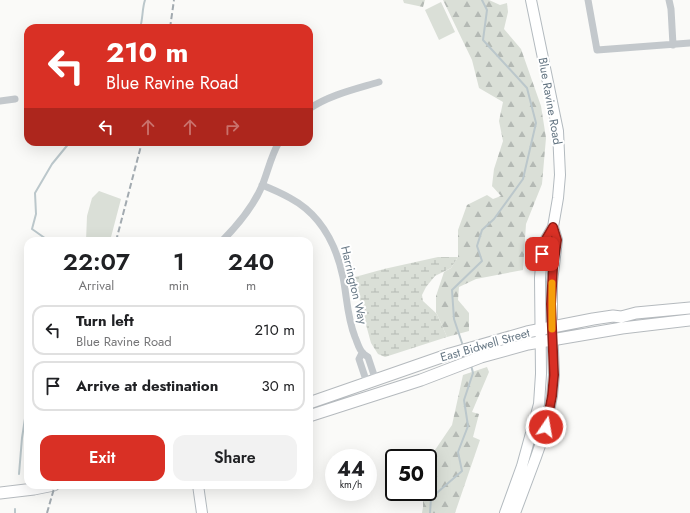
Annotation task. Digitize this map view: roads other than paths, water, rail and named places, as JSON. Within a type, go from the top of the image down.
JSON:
[{"type":"main road","name":"Blue Ravine Road","points":[[505,513],[522,466],[539,404],[541,374],[540,278],[542,254],[546,239],[553,227],[560,175],[558,131],[531,0]]},
{"type":"main road","name":"Blue Ravine Road","points":[[515,513],[543,437],[554,375],[552,282],[557,240],[553,227]]},
{"type":"main road","name":"East Bidwell Street","points":[[313,403],[453,353],[513,335],[593,319],[690,308]]},
{"type":"main road","points":[[625,328],[636,323],[649,320],[673,317],[676,314],[675,309]]},
{"type":"main road","name":"East Bidwell Street","points":[[313,414],[421,380],[481,357],[528,344],[688,318]]},
{"type":"main road","points":[[376,394],[376,390],[378,388],[426,371],[453,353]]},
{"type":"main road","points":[[313,411],[318,406],[364,391],[372,382]]},
{"type":"main road","points":[[527,449],[530,452],[531,460],[525,474],[527,482]]},
{"type":"main road","points":[[2,492],[34,489]]},
{"type":"main road","points":[[199,489],[202,513]]},
{"type":"street","points":[[588,0],[597,50],[690,44]]},
{"type":"street","points":[[669,0],[673,45]]},
{"type":"street","points":[[313,106],[330,98],[379,82]]},
{"type":"street","points":[[0,101],[15,99]]},
{"type":"street","points":[[226,237],[241,221],[255,200],[277,146]]},
{"type":"street","name":"Harrington Way","points":[[262,185],[291,198],[308,210],[329,236],[337,255],[343,278],[350,321],[362,353],[368,356],[372,382]]},
{"type":"waterway","points":[[141,24],[145,0]]},
{"type":"waterway","points":[[463,346],[454,319],[452,290],[482,261],[477,246],[482,230],[494,219],[523,179],[536,123],[527,88],[483,40],[487,10],[482,0]]},
{"type":"waterway","points":[[43,237],[32,229],[36,214],[35,193],[52,164],[67,146]]},
{"type":"waterway","points":[[430,513],[431,498],[462,471],[458,452],[468,426],[464,400],[473,373],[471,365]]},
{"type":"waterway","points":[[19,474],[24,425]]},
{"type":"railway","points":[[171,24],[174,0]]},
{"type":"railway","points":[[117,237],[141,146]]},
{"type":"railway","points":[[47,513],[54,489]]}]
